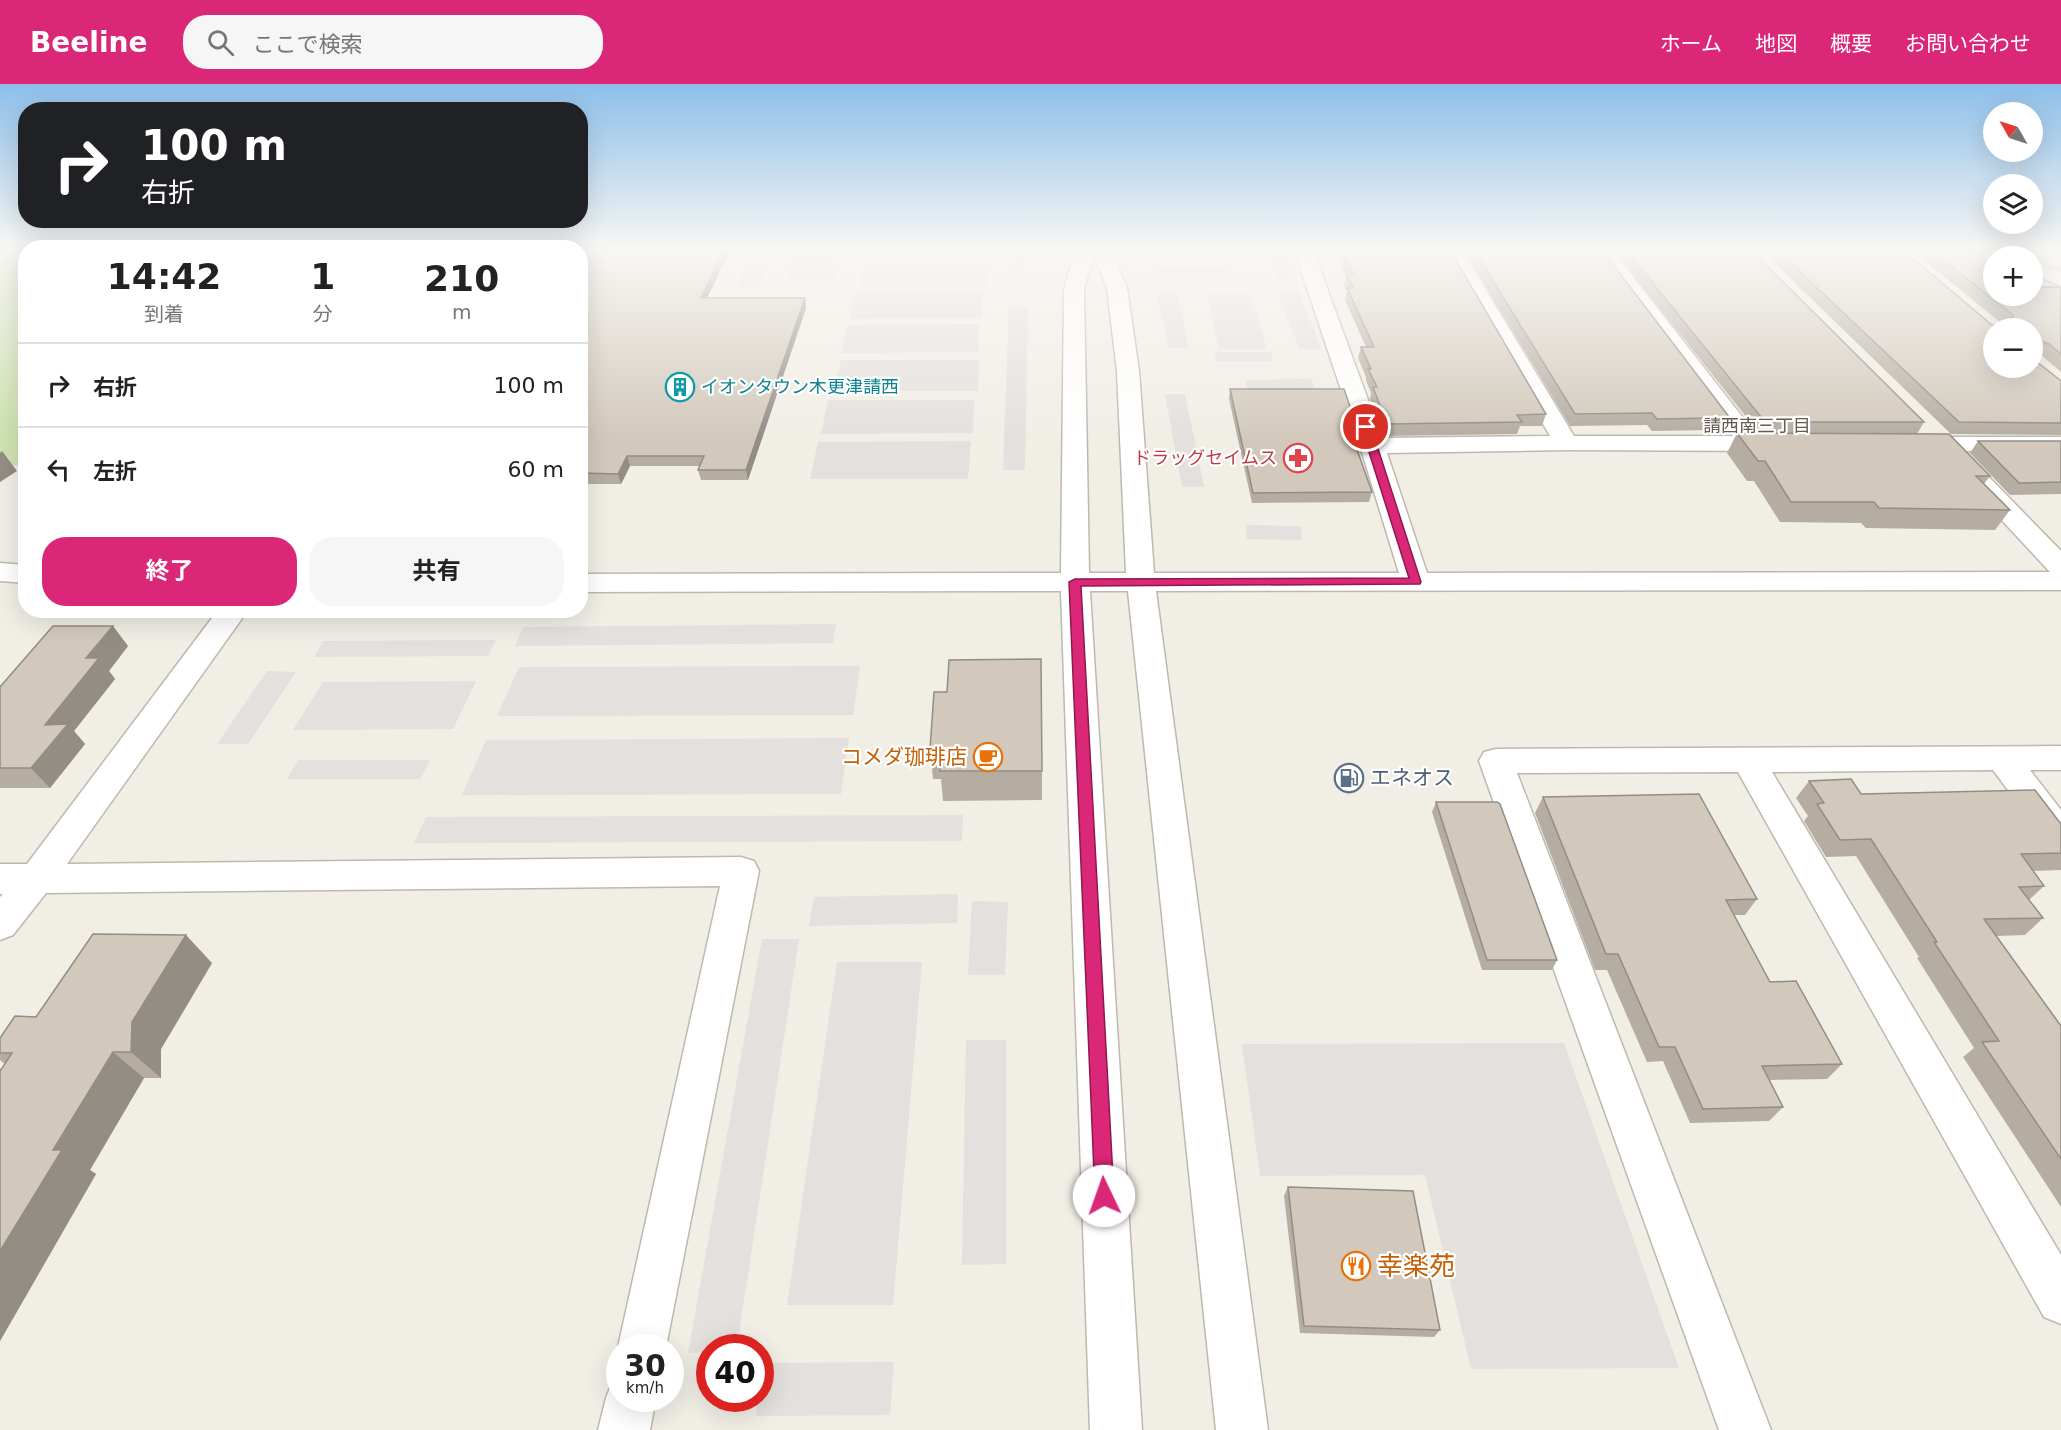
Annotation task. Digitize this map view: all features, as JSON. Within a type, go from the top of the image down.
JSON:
[{"type":"street","points":[[1074,313],[1075,582],[1116,1430]]},
{"type":"street","points":[[1120,313],[1128,371],[1140,583],[1242,1430]]},
{"type":"street","points":[[1325,313],[1372,446],[1416,582]]},
{"type":"street","points":[[1490,313],[1566,443]]},
{"type":"street","points":[[1650,313],[1751,444]]},
{"type":"street","points":[[1918,418],[2061,567]]},
{"type":"street","points":[[1372,446],[1566,443],[1796,444]]},
{"type":"street","points":[[1887,444],[2061,444]]},
{"type":"street","points":[[0,572],[18,573]]},
{"type":"street","points":[[588,583],[2061,581]]},
{"type":"street","points":[[0,924],[18,879],[228,618]]},
{"type":"street","points":[[2002,758],[2061,835]]},
{"type":"street","points":[[1745,1430],[1496,761],[2061,758]]},
{"type":"street","points":[[1748,760],[2061,1300]]},
{"type":"street","points":[[18,879],[741,871],[645,1334]]},
{"type":"street","points":[[624,1430],[628,1412]]},
{"type":"green space","points":[[0,313],[18,313],[18,466],[0,463]]},
{"type":"shaded area","points":[[850,313],[981,313],[981,318],[849,319]]},
{"type":"shaded area","points":[[1009,313],[1028,313],[1025,470],[1003,470]]},
{"type":"shaded area","points":[[1161,313],[1181,313],[1189,348],[1169,348]]},
{"type":"shaded area","points":[[1210,313],[1256,313],[1267,349],[1219,349]]},
{"type":"shaded area","points":[[1286,313],[1307,313],[1321,349],[1299,349]]},
{"type":"shaded area","points":[[979,324],[978,352],[841,353],[847,325]]},
{"type":"shaded area","points":[[1214,352],[1271,352],[1273,361],[1216,361]]},
{"type":"shaded area","points":[[841,360],[979,360],[978,391],[834,391]]},
{"type":"shaded area","points":[[1311,379],[1315,390],[1248,390],[1245,380]]},
{"type":"shaded area","points":[[1165,394],[1185,394],[1204,487],[1182,487]]},
{"type":"shaded area","points":[[828,400],[974,400],[973,433],[821,434]]},
{"type":"shaded area","points":[[971,441],[968,479],[810,479],[818,442]]},
{"type":"shaded area","points":[[1246,525],[1300,526],[1302,540],[1247,539]]},
{"type":"shaded area","points":[[836,624],[833,643],[515,646],[523,627]]},
{"type":"shaded area","points":[[496,640],[488,656],[314,657],[323,641]]},
{"type":"shaded area","points":[[860,666],[853,715],[497,716],[519,667]]},
{"type":"shaded area","points":[[267,671],[296,672],[248,744],[217,744]]},
{"type":"shaded area","points":[[476,681],[453,729],[293,730],[323,682]]},
{"type":"shaded area","points":[[849,738],[841,794],[462,795],[486,740]]},
{"type":"shaded area","points":[[298,760],[430,760],[420,779],[287,779]]},
{"type":"shaded area","points":[[963,815],[962,841],[414,843],[426,817]]},
{"type":"shaded area","points":[[958,894],[957,923],[809,926],[814,897]]},
{"type":"shaded area","points":[[972,901],[1008,902],[1005,975],[968,975]]},
{"type":"shaded area","points":[[762,939],[799,939],[739,1334],[696,1334],[696,1353],[688,1353]]},
{"type":"shaded area","points":[[837,962],[922,962],[893,1305],[787,1305]]},
{"type":"shaded area","points":[[966,1040],[1006,1040],[1006,1264],[962,1265]]},
{"type":"shaded area","points":[[1564,1043],[1679,1368],[1471,1369],[1425,1175],[1260,1176],[1242,1044]]},
{"type":"shaded area","points":[[894,1362],[890,1415],[756,1416],[756,1412],[774,1412],[774,1363]]},
{"type":"building","name":"イオンタウン木更津請西","points":[[588,313],[800,313],[746,470],[698,470],[704,456],[627,456],[618,474],[588,473]]},
{"type":"building","points":[[1358,313],[1487,313],[1546,414],[1517,415],[1522,422],[1387,424],[1373,387],[1377,387],[1368,369],[1371,369],[1361,347],[1374,347]]},
{"type":"building","points":[[1513,313],[1650,313],[1733,422],[1720,422],[1717,418],[1657,419],[1652,413],[1575,414]]},
{"type":"building","points":[[1677,313],[1814,313],[1924,422],[1765,422]]},
{"type":"building","points":[[1843,313],[1978,313],[1984,318],[1983,378],[2043,378],[2043,367],[2061,381],[2061,423],[1959,422]]},
{"type":"building","points":[[2010,313],[2061,313],[2061,354],[2043,342],[2043,318],[2013,318]]},
{"type":"building","name":"ドラッグセイムス","points":[[1230,389],[1344,389],[1357,427],[1349,427],[1372,492],[1253,493]]},
{"type":"building","points":[[1737,433],[1949,434],[1990,476],[1976,476],[2010,510],[1879,508],[1874,502],[1791,502],[1765,461],[1758,461]]},
{"type":"building","points":[[1978,441],[2061,441],[2061,482],[2019,483]]},
{"type":"building","points":[[53,626],[113,626],[86,658],[99,658],[45,725],[68,724],[31,768],[0,768],[0,687]]},
{"type":"building","name":"コメダ珈琲店","points":[[1041,659],[1042,771],[940,771],[942,749],[930,749],[934,692],[947,692],[949,660]]},
{"type":"building","points":[[1851,779],[1861,794],[2035,790],[2061,824],[2061,853],[2021,854],[2044,886],[2019,887],[2043,918],[1984,919],[2061,1026],[2061,1159],[1982,1042],[1999,1041],[1934,942],[1937,942],[1871,839],[1840,840],[1817,804],[1824,803],[1809,781]]},
{"type":"building","points":[[1699,794],[1757,899],[1726,900],[1770,982],[1796,981],[1842,1064],[1762,1066],[1783,1107],[1703,1109],[1675,1047],[1659,1047],[1618,954],[1606,954],[1543,797]]},
{"type":"building","points":[[1436,802],[1497,802],[1500,804],[1557,960],[1487,960]]},
{"type":"building","points":[[93,934],[186,935],[132,1022],[131,1052],[113,1052],[53,1150],[62,1150],[0,1251],[0,1071],[12,1053],[0,1053],[0,1038],[15,1016],[36,1017]]},
{"type":"building","name":"幸楽苑","points":[[1288,1187],[1413,1191],[1440,1330],[1304,1326]]},
{"type":"place","name":"イオンタウン木更津請西","points":[[680,387]]},
{"type":"place","name":"ドラッグセイムス","points":[[1298,458]]},
{"type":"place","name":"コメダ珈琲店","points":[[988,757]]},
{"type":"place","name":"エネオス","points":[[1349,778]]},
{"type":"place","name":"幸楽苑","points":[[1356,1266]]},
{"type":"district","name":"請西南三丁目","points":[[1757,426]]},
{"type":"route","points":[[1104,1196],[1075,582],[1416,582],[1366,427]]}]
